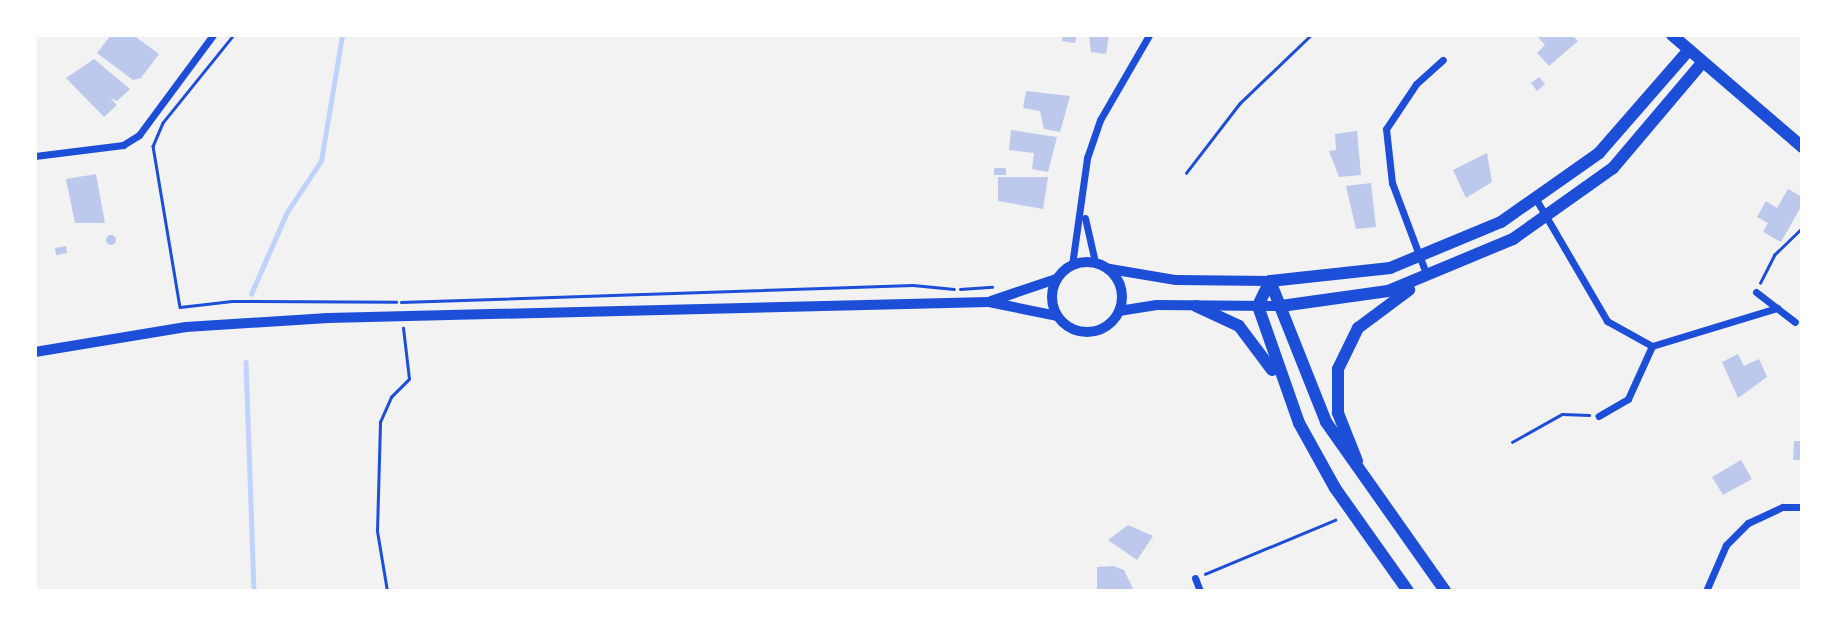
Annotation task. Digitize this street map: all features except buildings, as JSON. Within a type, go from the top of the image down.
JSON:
[{"type":"main road","points":[[1672,35],[1802,147]]},
{"type":"main road","points":[[1270,281],[1358,275],[1420,258],[1537,201],[1599,153],[1689,50]]},
{"type":"main road","points":[[1370,492],[1338,413],[1338,369],[1367,318],[1427,279],[1549,218],[1640,141],[1703,62]]},
{"type":"main road","points":[[1281,306],[1356,298],[1427,279]]},
{"type":"main road","points":[[1270,281],[1326,422],[1370,492],[1445,591]]},
{"type":"main road","points":[[1270,281],[1258,306],[1285,391]]},
{"type":"main road","points":[[1196,306],[1239,326],[1285,391],[1335,488],[1408,591]]},
{"type":"street","points":[[35,156],[123,145],[139,135],[213,35]]},
{"type":"street","points":[[1072,265],[1084,214],[1087,158],[1100,120],[1149,35]]},
{"type":"street","points":[[1427,279],[1392,183],[1386,129],[1416,84],[1443,60]]},
{"type":"street","points":[[1537,201],[1607,321],[1652,346],[1777,308]]},
{"type":"street","points":[[1084,214],[1095,262]]},
{"type":"street","points":[[989,302],[1056,279],[1072,265],[1095,262],[1110,270],[1176,280],[1270,281]]},
{"type":"street","points":[[35,352],[186,327],[269,321],[989,302],[1057,316],[1071,329],[1090,332],[1107,326],[1119,311],[1122,289],[1110,270]]},
{"type":"street","points":[[1056,279],[1052,298],[1057,316]]},
{"type":"street","points":[[1756,292],[1795,322]]},
{"type":"street","points":[[1119,311],[1196,306],[1281,306]]},
{"type":"street","points":[[1599,416],[1628,398],[1652,346]]},
{"type":"street","points":[[1706,591],[1726,545],[1748,523],[1783,507],[1802,507]]},
{"type":"street","points":[[1195,578],[1199,591]]},
{"type":"path","points":[[234,35],[163,123],[153,146],[180,307],[232,301],[401,302],[1004,286]]},
{"type":"path","points":[[1186,173],[1240,103],[1311,35]]},
{"type":"path","points":[[1756,292],[1774,254],[1802,228]]},
{"type":"path","points":[[401,302],[402,309]]},
{"type":"path","points":[[387,591],[377,531],[380,422],[391,397],[409,379],[403,330]]},
{"type":"path","points":[[1512,442],[1562,414],[1599,416]]},
{"type":"path","points":[[1195,578],[1335,520]]},
{"type":"waterway","points":[[251,294],[287,212],[321,161],[342,35]]},
{"type":"waterway","points":[[246,362],[254,591]]}]
